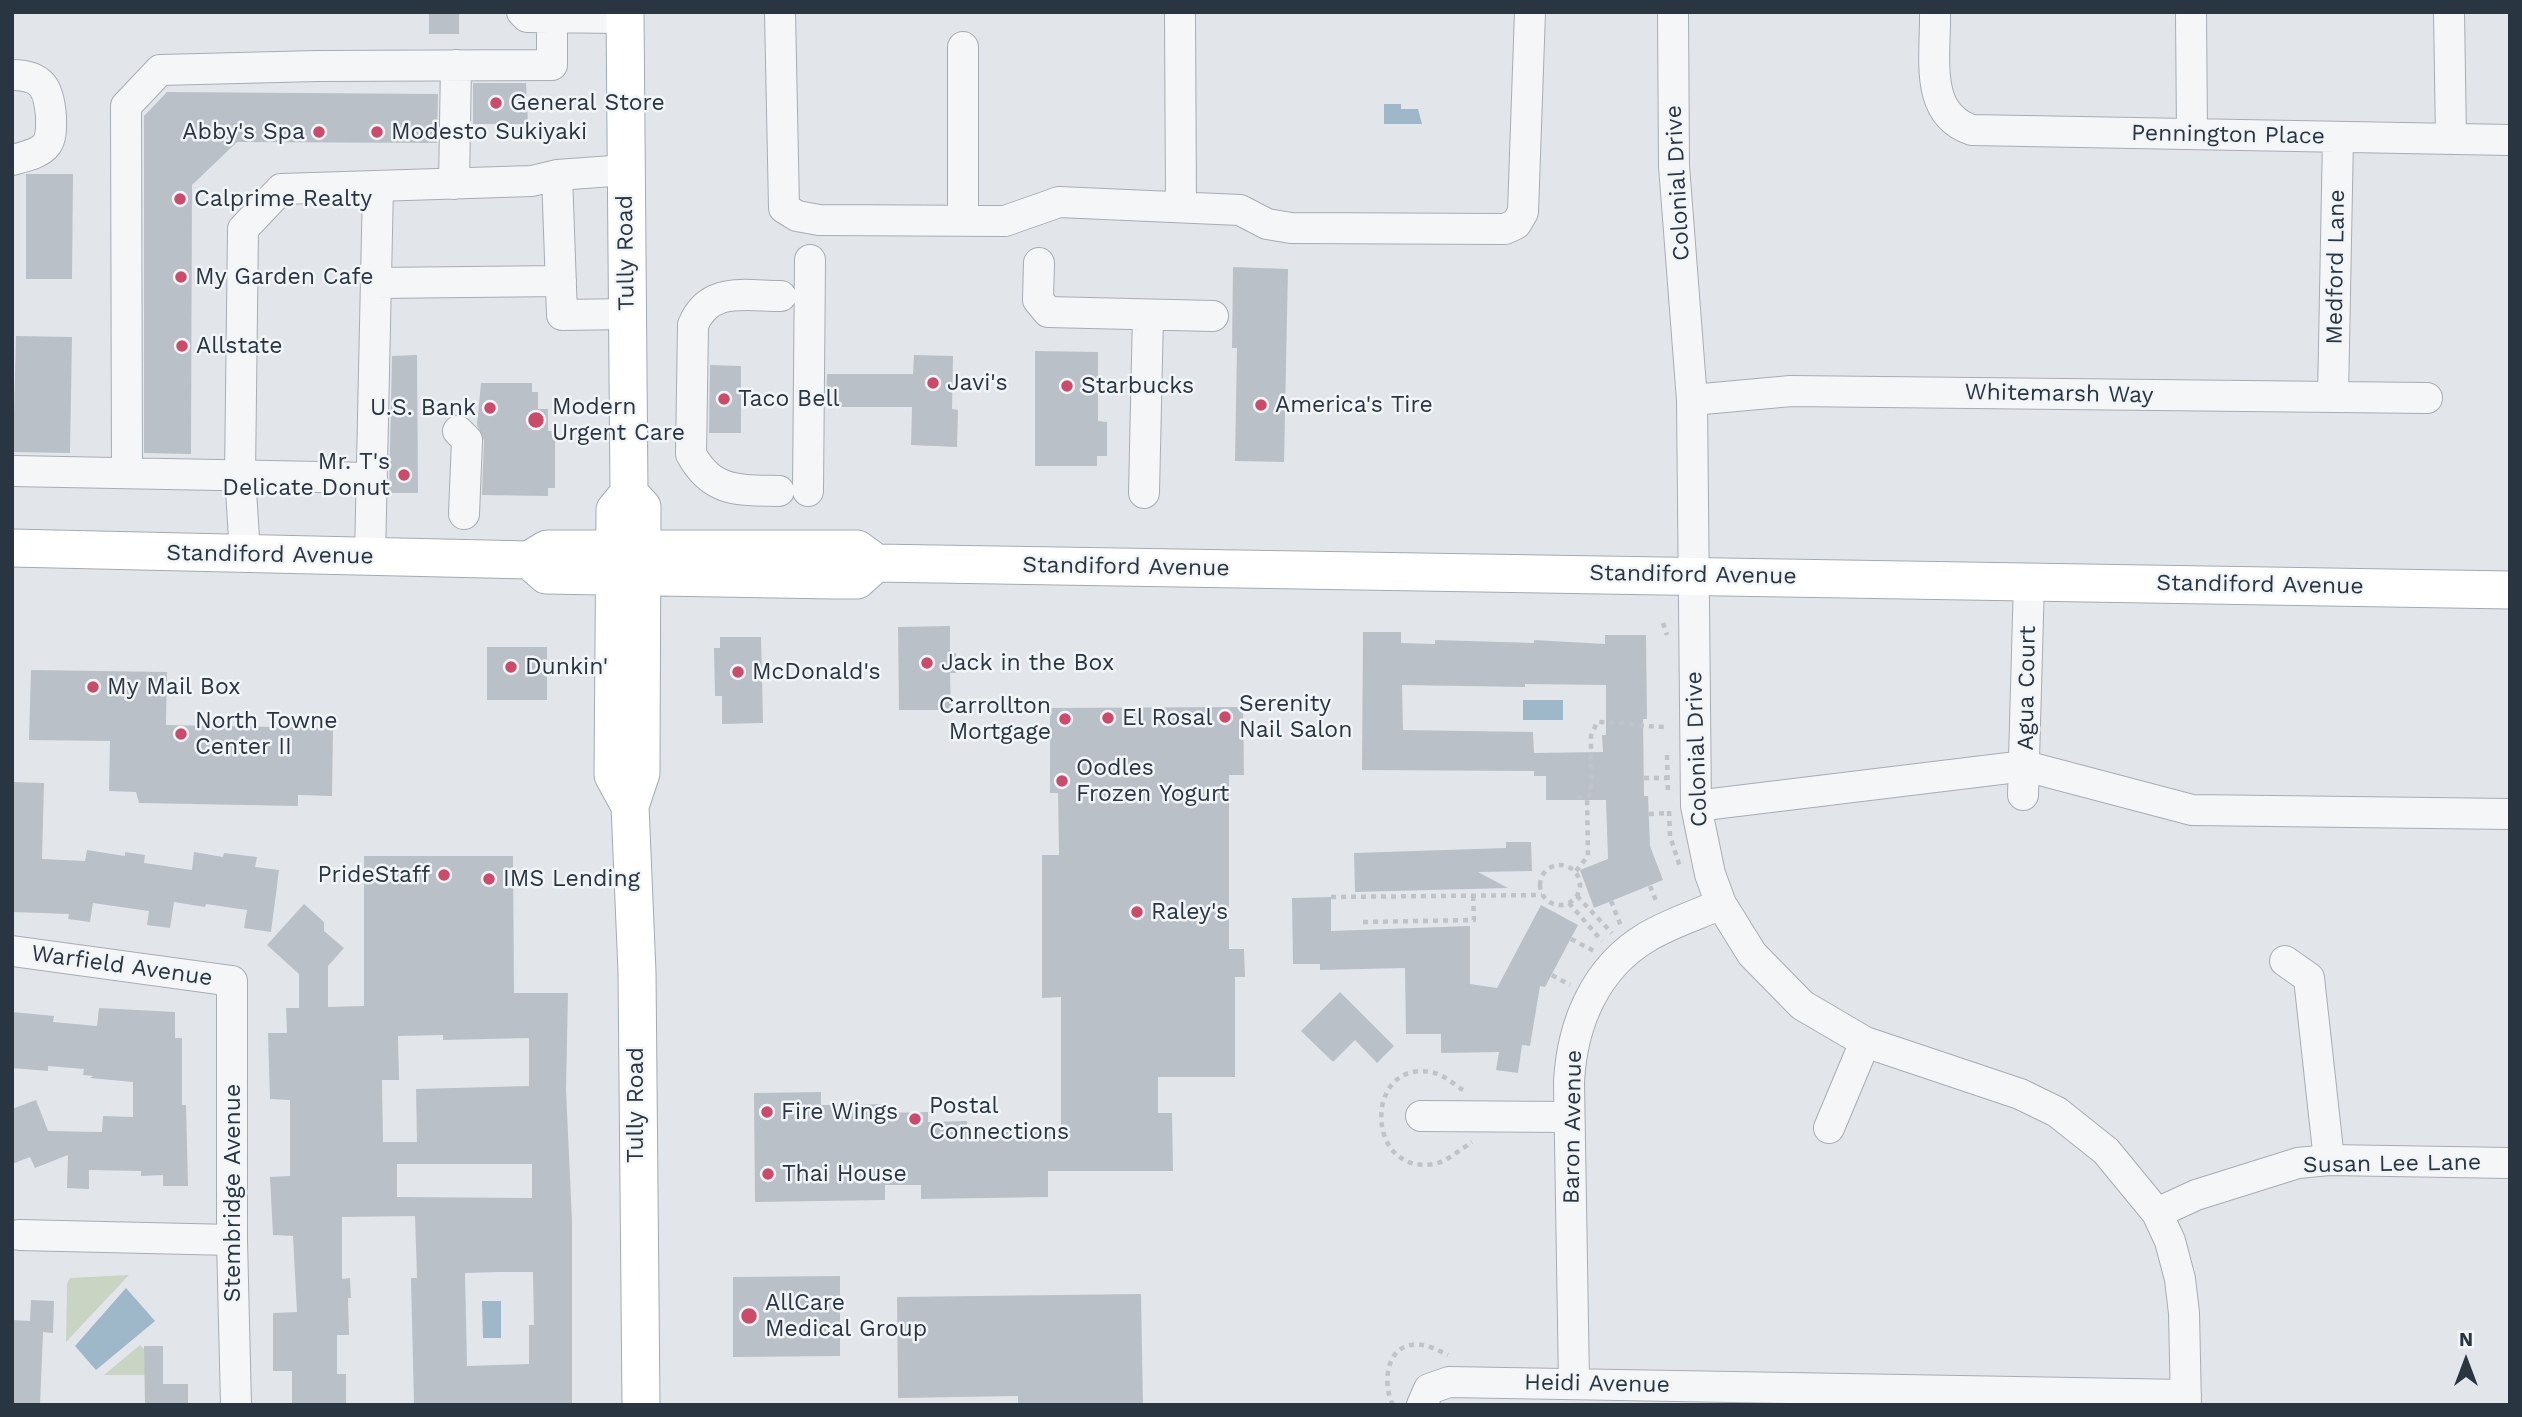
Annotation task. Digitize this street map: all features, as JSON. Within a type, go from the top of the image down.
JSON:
[{"type":"main road","name":"Tully Road","points":[[625,15],[629,493],[615,506],[627,562],[613,775],[630,806],[637,972],[641,1405]]},
{"type":"main road","name":"Standiford Avenue","points":[[12,548],[529,560],[547,549],[627,562],[857,580],[876,563],[2510,590]]},
{"type":"street","points":[[522,12],[527,17],[625,15]]},
{"type":"street","points":[[780,12],[784,208],[797,216],[819,220],[1005,221],[1059,202],[1240,210],[1267,225],[1291,228],[1505,229],[1516,224],[1523,212],[1530,12]]},
{"type":"street","name":"Colonial Drive","points":[[1673,12],[1674,166],[1692,400],[1693,575],[1682,810],[1700,838],[1721,904],[1752,954],[1775,981],[1802,1005],[1866,1042],[1986,1080],[2057,1112],[2106,1151],[2157,1213],[2170,1241],[2180,1279],[2186,1400]]},
{"type":"street","name":"Pennington Place","points":[[1936,12],[1937,96],[1949,119],[1972,130],[2510,140]]},
{"type":"street","points":[[2191,12],[2192,134]]},
{"type":"street","points":[[2449,12],[2451,139]]},
{"type":"street","points":[[1180,14],[1181,207]]},
{"type":"street","points":[[127,473],[126,106],[160,70],[552,65],[552,17]]},
{"type":"street","points":[[963,47],[963,221]]},
{"type":"street","points":[[454,184],[456,65]]},
{"type":"street","points":[[12,75],[24,75],[44,85],[50,96],[52,131],[46,144],[30,155],[12,160]]},
{"type":"street","name":"Medford Lane","points":[[2333,397],[2338,137]]},
{"type":"street","points":[[245,554],[240,475],[243,229],[281,189],[532,181],[557,175],[626,170]]},
{"type":"street","points":[[557,175],[562,315],[627,314]]},
{"type":"street","points":[[370,557],[378,186]]},
{"type":"street","points":[[808,491],[810,260]]},
{"type":"street","points":[[1039,263],[1038,300],[1048,312],[1213,316]]},
{"type":"street","points":[[376,283],[561,281]]},
{"type":"street","points":[[779,491],[739,490],[714,483],[700,471],[691,454],[693,326],[698,313],[705,303],[722,296],[781,296]]},
{"type":"street","points":[[1144,493],[1148,315]]},
{"type":"street","name":"Whitemarsh Way","points":[[1692,400],[1791,391],[2427,398]]},
{"type":"street","points":[[458,431],[467,440],[464,514]]},
{"type":"street","points":[[12,471],[372,478]]},
{"type":"street","name":"Agua Court","points":[[2024,781],[2029,581]]},
{"type":"street","points":[[1682,810],[2024,781],[2192,810],[2510,814]]},
{"type":"street","name":"Baron Avenue","points":[[1574,1383],[1569,1117],[1571,1054],[1576,1035],[1592,993],[1608,970],[1648,936],[1721,904]]},
{"type":"street","name":"Warfield Avenue","points":[[12,951],[232,981]]},
{"type":"street","points":[[2285,961],[2309,978],[2329,1160]]},
{"type":"street","name":"Stembridge Avenue","points":[[232,981],[232,1240],[236,1405]]},
{"type":"street","points":[[1829,1128],[1866,1042]]},
{"type":"street","points":[[1421,1116],[1569,1117]]},
{"type":"street","name":"Susan Lee Lane","points":[[2157,1213],[2196,1195],[2298,1163],[2329,1160],[2510,1163]]},
{"type":"street","points":[[19,1235],[232,1240]]},
{"type":"street","name":"Heidi Avenue","points":[[1425,1397],[1449,1381],[2186,1400]]},
{"type":"path","points":[[1663,623],[1668,645]]},
{"type":"path","points":[[1668,718],[1668,740]]},
{"type":"path","points":[[1576,872],[1588,856],[1587,797],[1591,793],[1591,736],[1597,722],[1632,722],[1640,727],[1668,727]]},
{"type":"path","points":[[1667,753],[1667,778],[1682,810]]},
{"type":"path","points":[[1644,778],[1667,778]]},
{"type":"path","points":[[1577,797],[1587,797]]},
{"type":"path","points":[[1649,814],[1682,810]]},
{"type":"path","points":[[1682,810],[1670,835],[1682,873]]},
{"type":"path","points":[[1331,897],[1542,895],[1552,904],[1569,903],[1577,897],[1580,883],[1576,872],[1564,865],[1551,866],[1542,876],[1542,895]]},
{"type":"path","points":[[1650,886],[1659,907]]},
{"type":"path","points":[[1363,922],[1474,920],[1473,895]]},
{"type":"path","points":[[1577,897],[1612,933]]},
{"type":"path","points":[[1611,901],[1622,927]]},
{"type":"path","points":[[1650,912],[1669,902]]},
{"type":"path","points":[[1569,903],[1603,942]]},
{"type":"path","points":[[1589,960],[1612,933],[1631,922]]},
{"type":"path","points":[[1571,939],[1595,951]]},
{"type":"path","points":[[1552,975],[1571,986]]},
{"type":"path","points":[[1566,997],[1577,977]]},
{"type":"path","points":[[1471,1096],[1438,1074],[1421,1071],[1399,1079],[1385,1094],[1380,1111],[1382,1133],[1391,1149],[1407,1160],[1434,1164],[1477,1139]]},
{"type":"path","points":[[1393,1405],[1386,1377],[1394,1355],[1410,1345],[1431,1347],[1458,1360]]},
{"type":"green space","points":[[129,1275],[66,1342],[67,1284],[70,1278]]},
{"type":"green space","points":[[140,1345],[144,1349],[145,1375],[104,1375]]},
{"type":"water","points":[[1384,104],[1401,104],[1401,109],[1418,109],[1422,124],[1384,124]]},
{"type":"water","points":[[1523,700],[1563,700],[1563,720],[1523,720]]},
{"type":"water","points":[[126,1288],[155,1321],[96,1370],[75,1346]]},
{"type":"water","points":[[482,1301],[501,1301],[501,1338],[483,1338]]},
{"type":"building","points":[[429,12],[459,12],[459,34],[429,34]]},
{"type":"building","name":"General Store","points":[[473,83],[526,83],[528,124],[473,124]]},
{"type":"building","points":[[167,92],[438,94],[437,143],[237,142],[192,185],[191,454],[144,453],[144,116]]},
{"type":"building","points":[[26,174],[73,174],[72,279],[26,279]]},
{"type":"building","name":"America's Tire","points":[[1233,267],[1288,269],[1284,462],[1235,461],[1237,348],[1232,348]]},
{"type":"building","points":[[16,336],[72,337],[70,453],[13,452]]},
{"type":"building","name":"Starbucks","points":[[1035,351],[1098,352],[1098,421],[1107,422],[1107,456],[1097,456],[1097,466],[1035,466]]},
{"type":"building","points":[[417,355],[418,493],[389,493],[392,356]]},
{"type":"building","points":[[914,355],[953,356],[952,409],[958,410],[957,447],[911,445],[912,407],[826,407],[827,374],[913,374]]},
{"type":"building","name":"Taco Bell","points":[[710,365],[741,366],[741,433],[709,433]]},
{"type":"building","points":[[481,383],[532,383],[532,392],[538,392],[538,409],[548,409],[548,431],[555,431],[555,488],[548,488],[548,496],[482,495],[484,440],[477,425]]},
{"type":"building","name":"Jack in the Box","points":[[950,626],[950,653],[956,653],[956,673],[950,673],[951,710],[899,710],[898,627]]},
{"type":"building","points":[[1363,632],[1401,632],[1401,643],[1435,644],[1435,640],[1534,643],[1534,640],[1605,644],[1605,635],[1646,635],[1644,796],[1648,796],[1650,846],[1663,880],[1594,908],[1580,870],[1608,859],[1606,800],[1546,800],[1546,776],[1534,776],[1534,771],[1362,770]],"holes":[[[1402,685],[1606,685],[1606,735],[1602,735],[1603,752],[1534,753],[1533,732],[1403,730]]]},
{"type":"building","name":"McDonald's","points":[[720,637],[761,637],[763,723],[722,724],[722,696],[715,696],[714,648],[720,648]]},
{"type":"building","points":[[487,647],[547,647],[547,700],[487,700]]},
{"type":"building","name":"North Towne Center II","points":[[31,670],[167,672],[166,725],[333,728],[332,796],[298,795],[298,806],[139,803],[136,792],[109,791],[110,741],[29,740]]},
{"type":"building","points":[[1243,707],[1244,775],[1229,775],[1229,949],[1244,949],[1245,977],[1235,977],[1235,1077],[1158,1077],[1158,1113],[1172,1113],[1173,1171],[1048,1171],[1048,1197],[921,1199],[921,1185],[885,1185],[885,1200],[755,1202],[754,1093],[821,1092],[821,1105],[884,1104],[884,1113],[928,1112],[928,1122],[967,1121],[967,1132],[1061,1132],[1061,997],[1042,998],[1042,855],[1059,855],[1058,793],[1050,793],[1050,708]]},
{"type":"building","points":[[12,782],[44,783],[42,859],[85,861],[87,850],[125,856],[125,852],[145,855],[144,863],[192,870],[194,852],[223,857],[224,853],[257,857],[255,867],[279,870],[271,932],[244,928],[247,910],[206,904],[205,907],[174,902],[170,928],[147,925],[149,911],[93,903],[90,922],[68,919],[69,914],[12,912]]},
{"type":"building","points":[[1506,842],[1531,842],[1532,871],[1478,872],[1508,888],[1355,892],[1354,853],[1506,848]]},
{"type":"building","points":[[364,856],[513,856],[514,993],[568,993],[566,1089],[572,1221],[572,1405],[414,1405],[411,1278],[417,1278],[415,1216],[342,1217],[342,1279],[350,1278],[351,1298],[348,1298],[349,1335],[337,1335],[337,1374],[346,1374],[346,1405],[292,1405],[292,1371],[273,1371],[273,1313],[297,1312],[293,1236],[273,1235],[270,1177],[290,1176],[290,1100],[270,1099],[268,1033],[287,1033],[286,1008],[299,1008],[299,974],[267,945],[304,904],[324,922],[324,931],[344,948],[328,966],[328,1007],[364,1006]],"holes":[[[443,1035],[443,1040],[529,1038],[529,1086],[416,1089],[417,1142],[383,1142],[382,1080],[399,1080],[398,1036]],[[397,1164],[532,1164],[532,1198],[397,1197]],[[533,1272],[534,1325],[529,1325],[529,1364],[467,1366],[465,1273]]]},
{"type":"building","points":[[1331,897],[1331,931],[1470,926],[1470,984],[1497,988],[1541,905],[1578,925],[1545,987],[1540,986],[1530,1046],[1522,1045],[1518,1073],[1496,1070],[1499,1052],[1441,1053],[1441,1034],[1406,1034],[1405,968],[1320,970],[1320,964],[1293,964],[1292,898]]},
{"type":"building","points":[[1340,992],[1394,1046],[1377,1063],[1355,1040],[1333,1062],[1301,1031]]},
{"type":"building","points":[[99,1008],[175,1012],[175,1038],[182,1038],[182,1105],[186,1105],[188,1186],[163,1186],[163,1175],[141,1176],[141,1171],[89,1170],[89,1189],[67,1188],[68,1155],[35,1168],[30,1157],[12,1164],[12,1109],[36,1100],[48,1131],[102,1132],[103,1116],[133,1117],[133,1082],[90,1078],[93,1076],[83,1075],[84,1069],[48,1066],[48,1071],[12,1068],[12,1012],[54,1016],[53,1022],[97,1026]]},
{"type":"building","points":[[840,1276],[840,1356],[733,1357],[733,1277]]},
{"type":"building","points":[[1141,1294],[1143,1405],[1018,1405],[1018,1396],[898,1398],[897,1297]]},
{"type":"building","points":[[31,1300],[54,1301],[53,1333],[43,1332],[40,1405],[12,1405],[12,1320],[30,1321]]},
{"type":"building","points":[[144,1346],[163,1346],[163,1384],[188,1384],[188,1405],[145,1405]]},
{"type":"place","name":"General Store","points":[[496,103]]},
{"type":"place","name":"Abby's Spa","points":[[319,132]]},
{"type":"place","name":"Modesto Sukiyaki","points":[[377,132]]},
{"type":"place","name":"Calprime Realty","points":[[180,199]]},
{"type":"place","name":"My Garden Cafe","points":[[181,277]]},
{"type":"place","name":"Allstate","points":[[182,346]]},
{"type":"place","name":"Javi's","points":[[933,383]]},
{"type":"place","name":"Starbucks","points":[[1067,386]]},
{"type":"place","name":"Taco Bell","points":[[724,399]]},
{"type":"place","name":"America's Tire","points":[[1261,405]]},
{"type":"place","name":"U.S. Bank","points":[[490,408]]},
{"type":"place","name":"Modern Urgent Care","points":[[536,420]]},
{"type":"place","name":"Mr. T's Delicate Donut","points":[[404,475]]},
{"type":"place","name":"Jack in the Box","points":[[927,663]]},
{"type":"place","name":"Dunkin'","points":[[511,667]]},
{"type":"place","name":"McDonald's","points":[[738,672]]},
{"type":"place","name":"My Mail Box","points":[[93,687]]},
{"type":"place","name":"Serenity Nail Salon","points":[[1225,717]]},
{"type":"place","name":"El Rosal","points":[[1108,718]]},
{"type":"place","name":"Carrollton Mortgage","points":[[1065,719]]},
{"type":"place","name":"North Towne Center II","points":[[181,734]]},
{"type":"place","name":"Oodles Frozen Yogurt","points":[[1062,781]]},
{"type":"place","name":"PrideStaff","points":[[444,875]]},
{"type":"place","name":"IMS Lending","points":[[489,879]]},
{"type":"place","name":"Raley's","points":[[1137,912]]},
{"type":"place","name":"Fire Wings","points":[[767,1112]]},
{"type":"place","name":"Postal Connections","points":[[915,1119]]},
{"type":"place","name":"Thai House","points":[[768,1174]]},
{"type":"place","name":"AllCare Medical Group","points":[[749,1316]]}]
